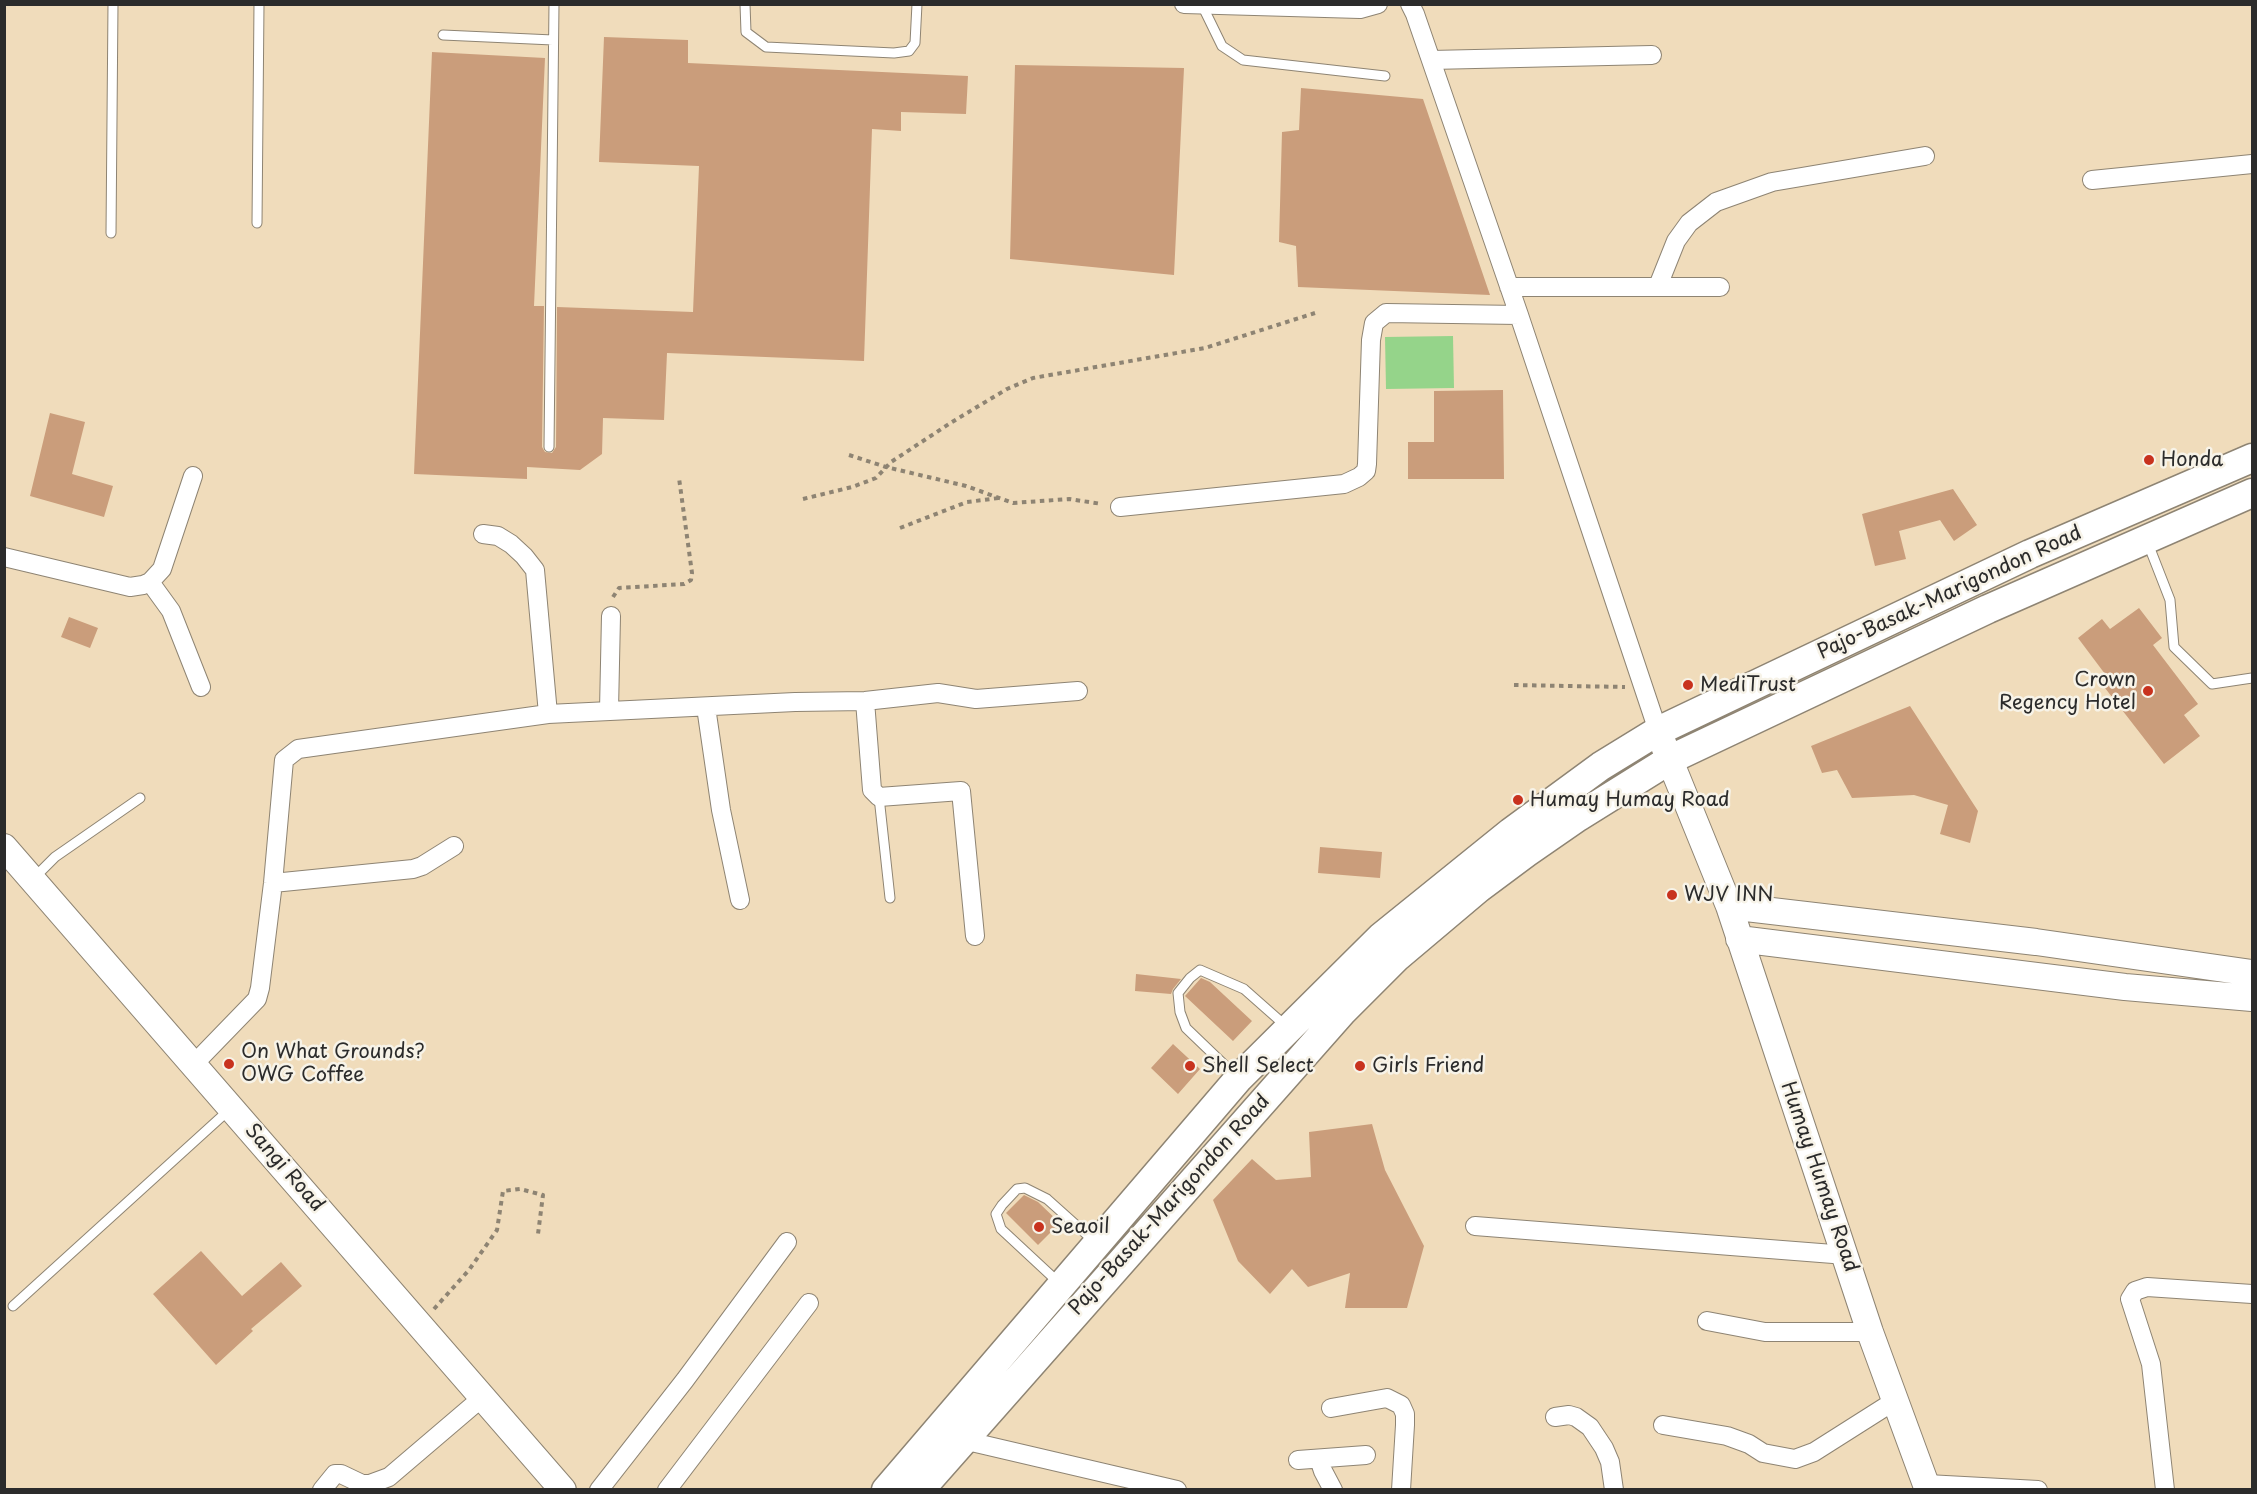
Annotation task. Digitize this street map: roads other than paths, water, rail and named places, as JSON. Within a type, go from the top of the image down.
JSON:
[{"type":"main road","name":"Pajo-Basak-Marigondon Road","points":[[886,1490],[1239,1078],[1381,937],[1462,870],[1601,766],[1658,731],[2030,554],[2253,458]]},
{"type":"main road","name":"Pajo-Basak-Marigondon Road","points":[[920,1490],[1343,1011],[1396,958],[1479,888],[1578,817],[1671,759],[1988,609],[2253,493]]},
{"type":"street","points":[[1184,4],[1360,9],[1378,4]]},
{"type":"street","points":[[1410,4],[1519,315],[1658,731]]},
{"type":"street","points":[[1431,60],[1652,55]]},
{"type":"street","points":[[1658,286],[1676,241],[1689,223],[1716,201],[1772,182],[1925,156]]},
{"type":"street","points":[[2092,180],[2253,164]]},
{"type":"street","points":[[1509,287],[1720,287]]},
{"type":"street","points":[[1120,507],[1344,484],[1359,477],[1366,471],[1367,464],[1371,340],[1374,323],[1386,313],[1519,315]]},
{"type":"street","points":[[4,557],[130,587],[150,582],[162,569],[193,476]]},
{"type":"street","points":[[483,534],[498,536],[511,544],[535,570],[548,714]]},
{"type":"street","points":[[150,582],[171,611],[201,687]]},
{"type":"street","points":[[609,710],[611,616]]},
{"type":"street","points":[[194,1064],[257,999],[273,883],[284,760],[298,749],[548,714],[795,702],[864,701],[938,693],[976,699],[1078,691]]},
{"type":"street","points":[[864,701],[872,790],[879,796],[961,791],[975,936]]},
{"type":"street","points":[[706,707],[722,810],[740,900]]},
{"type":"street","name":"Humay Humay Road","points":[[1658,731],[1729,906],[1870,1332],[1928,1487]]},
{"type":"street","points":[[273,883],[413,869],[454,846]]},
{"type":"street","name":"Sangi Road","points":[[4,847],[484,1396],[563,1490]]},
{"type":"street","points":[[1729,906],[2036,942],[2253,973]]},
{"type":"street","points":[[1739,939],[2126,987],[2253,998]]},
{"type":"street","points":[[2032,975],[2036,942]]},
{"type":"street","points":[[1475,1226],[1846,1255]]},
{"type":"street","points":[[599,1490],[685,1380],[786,1242]]},
{"type":"street","points":[[2165,1490],[2151,1364],[2130,1299],[2135,1291],[2147,1287],[2253,1294]]},
{"type":"street","points":[[667,1490],[809,1303]]},
{"type":"street","points":[[1707,1321],[1765,1332],[1870,1332]]},
{"type":"street","points":[[322,1490],[335,1474],[341,1474],[362,1484],[391,1484],[484,1396]]},
{"type":"street","points":[[1331,1408],[1387,1398],[1401,1405],[1405,1414],[1405,1425],[1401,1490]]},
{"type":"street","points":[[1663,1425],[1727,1436],[1763,1452],[1795,1459],[1814,1452],[1896,1400]]},
{"type":"street","points":[[1555,1417],[1569,1415],[1576,1417],[1590,1427],[1610,1462],[1614,1490]]},
{"type":"street","points":[[963,1440],[1177,1490]]},
{"type":"street","points":[[1298,1460],[1366,1455]]},
{"type":"street","points":[[1319,1459],[1333,1490]]},
{"type":"street","points":[[1928,1487],[2038,1490]]},
{"type":"lane","points":[[111,233],[113,4]]},
{"type":"lane","points":[[256,224],[259,4]]},
{"type":"lane","points":[[549,447],[554,4]]},
{"type":"lane","points":[[745,4],[746,32],[766,47],[894,53],[909,51],[915,43],[917,4]]},
{"type":"lane","points":[[1203,5],[1222,46],[1243,60],[1385,76]]},
{"type":"lane","points":[[444,35],[553,40]]},
{"type":"lane","points":[[2146,539],[2170,600],[2174,647],[2212,684],[2253,678]]},
{"type":"lane","points":[[879,796],[890,898]]},
{"type":"lane","points":[[33,879],[55,857],[140,798]]},
{"type":"lane","points":[[1239,1078],[1186,1028],[1180,1012],[1178,993],[1190,978],[1200,970],[1244,989],[1289,1029]]},
{"type":"lane","points":[[13,1306],[231,1107]]},
{"type":"lane","points":[[1061,1285],[1000,1229],[996,1214],[1002,1205],[1017,1189],[1025,1188],[1047,1199],[1097,1244]]},
{"type":"place","name":"Honda","points":[[2149,460]]},
{"type":"place","name":"MediTrust","points":[[1688,685]]},
{"type":"place","name":"Crown Regency Hotel","points":[[2148,691]]},
{"type":"place","name":"Humay Humay Road","points":[[1518,800]]},
{"type":"place","name":"WJV INN","points":[[1672,895]]},
{"type":"place","name":"On What Grounds? OWG Coffee","points":[[229,1064]]},
{"type":"place","name":"Shell Select","points":[[1190,1066]]},
{"type":"place","name":"Girls Friend","points":[[1360,1066]]},
{"type":"place","name":"Seaoil","points":[[1039,1227]]}]
